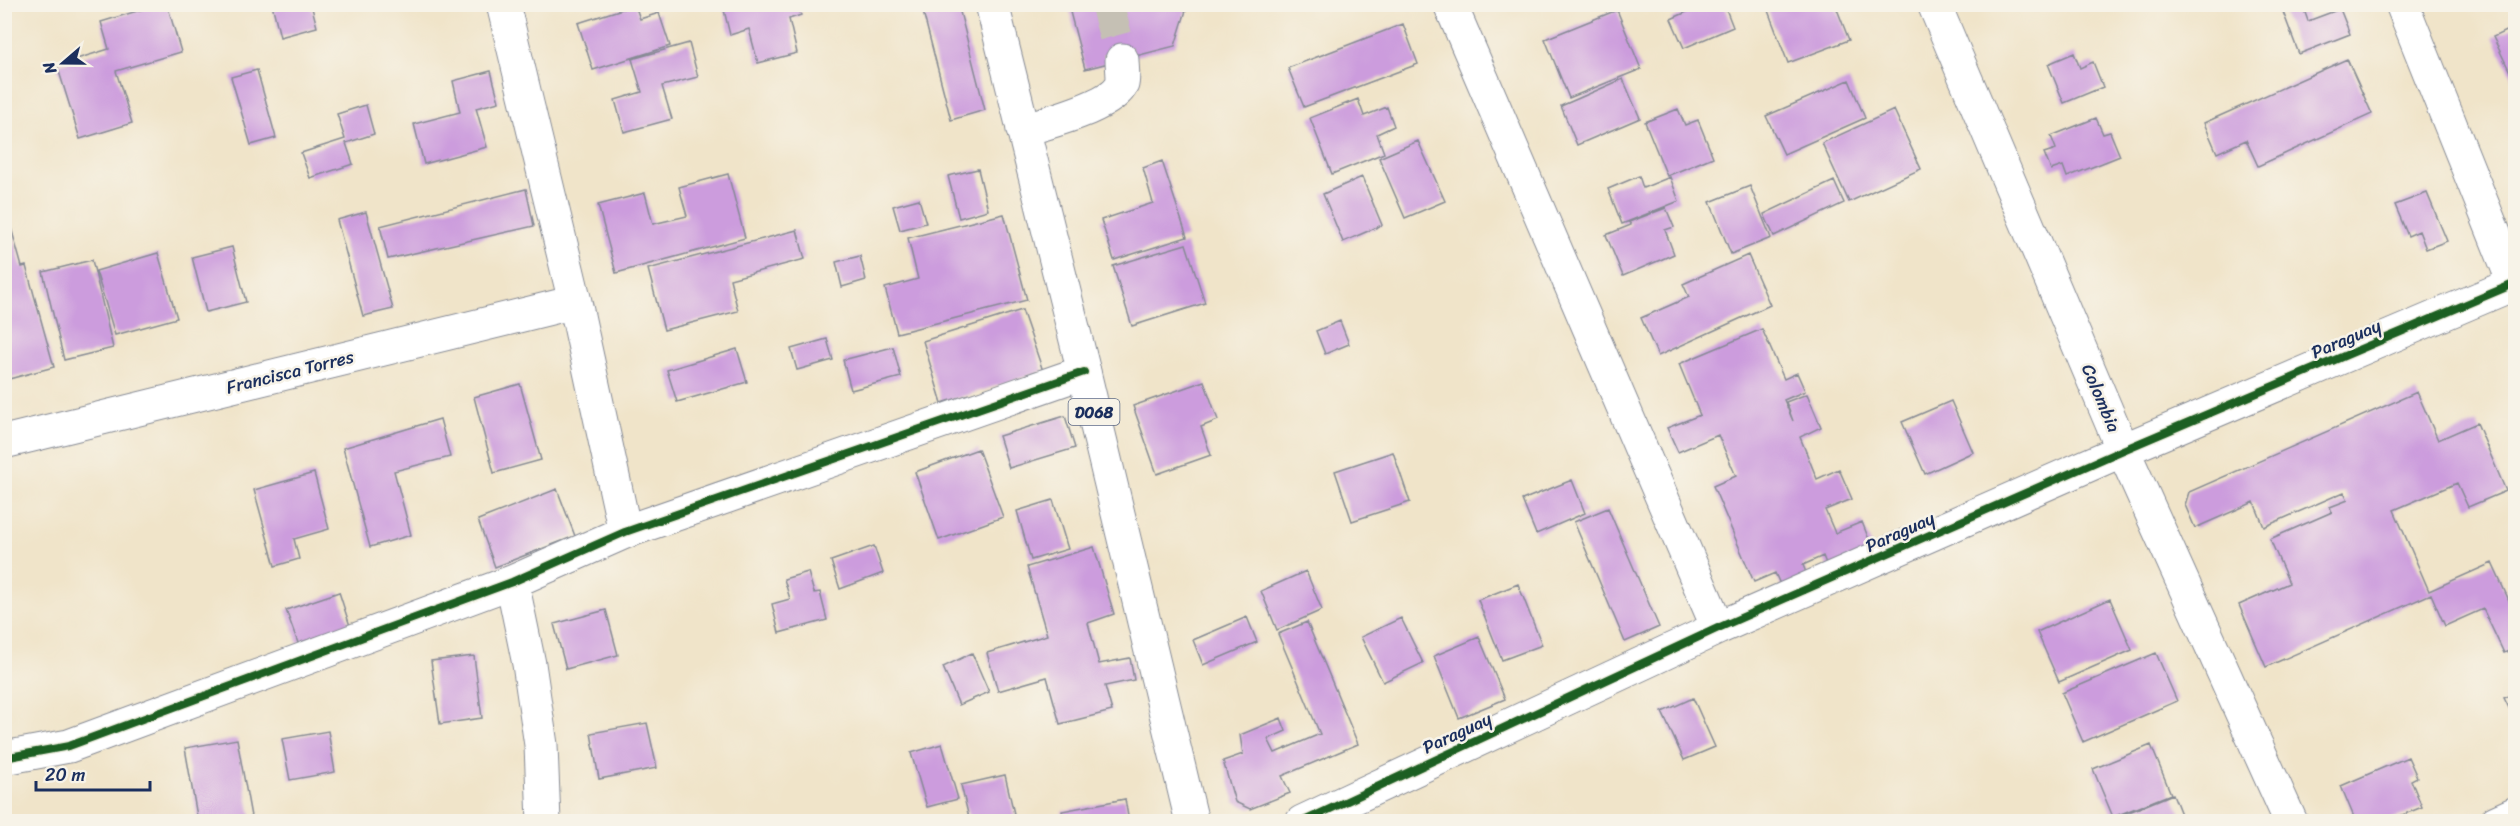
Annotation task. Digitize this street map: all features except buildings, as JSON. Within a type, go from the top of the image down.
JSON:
[{"type":"street","points":[[503,4],[575,302],[625,532]]},
{"type":"street","name":"D068","points":[[992,4],[1084,372],[1192,822]]},
{"type":"street","points":[[1450,4],[1718,628]]},
{"type":"street","name":"Colombia","points":[[1934,4],[2123,450],[2291,822]]},
{"type":"street","points":[[2402,4],[2515,283]]},
{"type":"street","points":[[1023,130],[1094,106],[1115,94],[1123,82],[1122,60]]},
{"type":"street","name":"Paraguay","points":[[1302,822],[1718,628],[2123,450],[2515,283]]},
{"type":"street","name":"Francisca Torres","points":[[4,442],[575,302]]},
{"type":"street","points":[[4,758],[69,746],[512,582],[625,532],[1084,372]]},
{"type":"street","points":[[512,582],[529,664],[542,745],[544,822]]},
{"type":"street","points":[[2496,822],[2516,813]]},
{"type":"tunnel","points":[[1107,4],[1122,60]]},
{"type":"cycle path","points":[[1302,822],[1718,628],[2123,450],[2516,283]]},
{"type":"cycle path","points":[[4,758],[69,746],[512,582],[625,532],[1084,372]]}]
